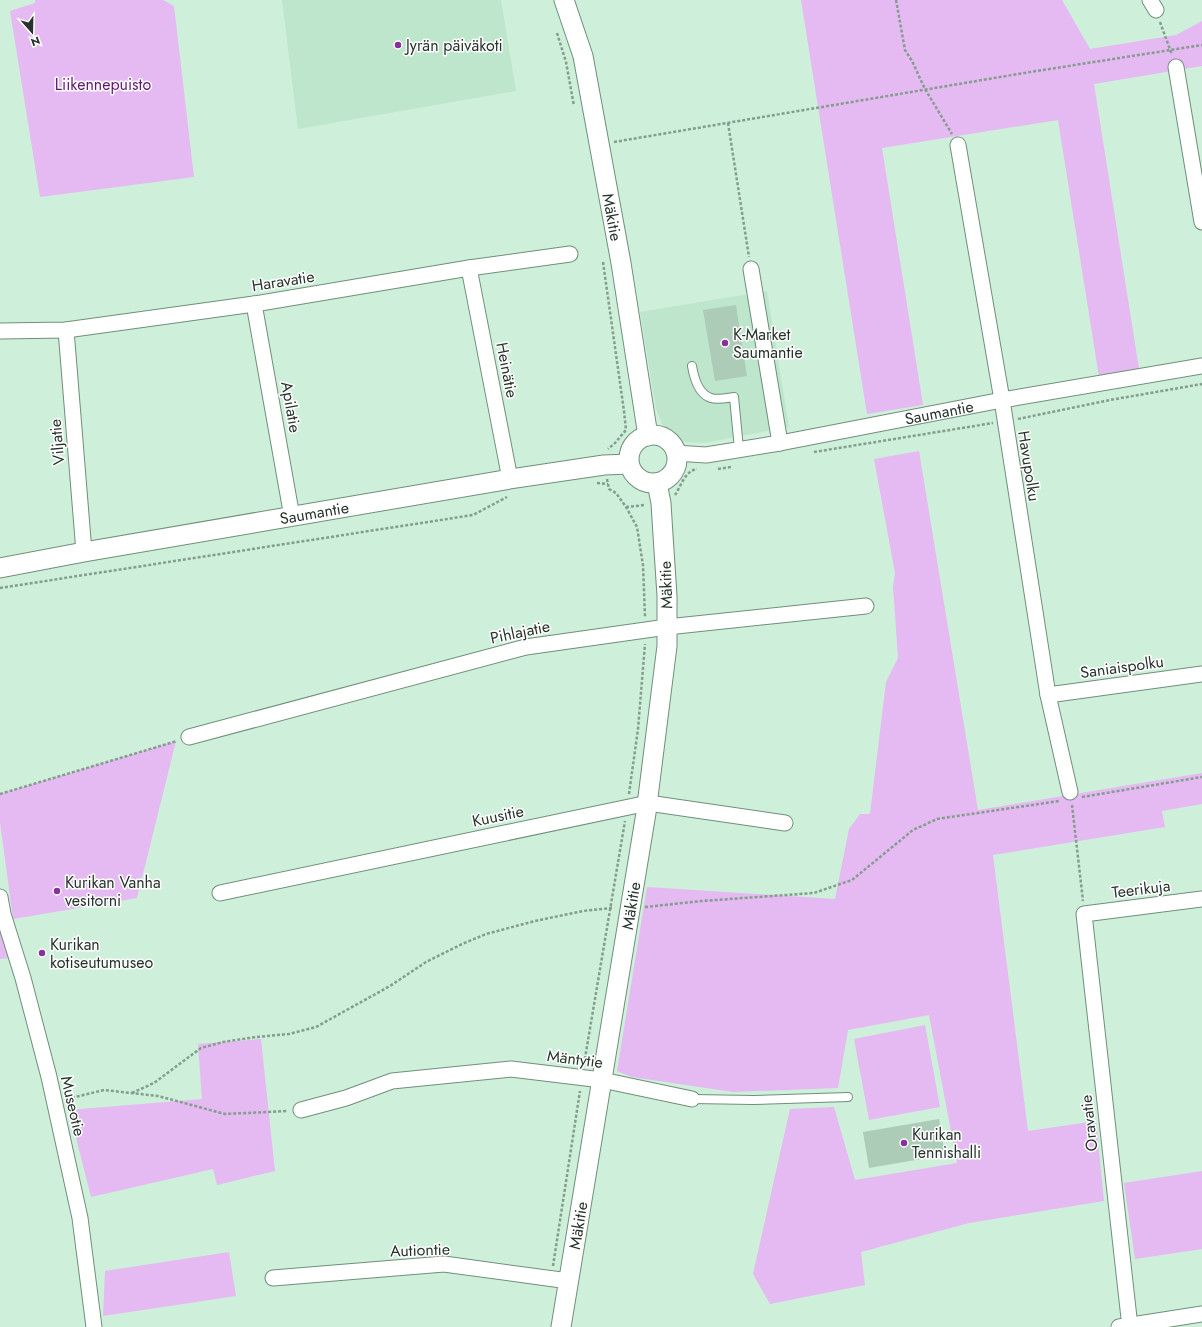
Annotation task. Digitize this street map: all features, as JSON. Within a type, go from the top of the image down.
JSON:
[{"type":"street","name":"Mäkitie","points":[[564,0],[583,56],[621,263],[648,436]]},
{"type":"street","points":[[1176,67],[1202,222]]},
{"type":"street","name":"Havupolku","points":[[958,145],[1002,400],[1004,422],[1048,695],[1071,796]]},
{"type":"street","name":"Haravatie","points":[[0,331],[66,330],[254,304],[469,268],[570,254]]},
{"type":"street","name":"Heinätie","points":[[469,268],[509,487]]},
{"type":"street","points":[[750,269],[780,443]]},
{"type":"street","name":"Apilatie","points":[[254,304],[292,517]]},
{"type":"street","name":"Viljatie","points":[[66,330],[84,552]]},
{"type":"street","name":"Saumantie","points":[[675,453],[706,455],[780,443],[1002,400],[1202,366]]},
{"type":"street","points":[[648,436],[655,436],[664,439],[671,445],[675,453],[676,465],[672,473],[657,483],[648,483],[639,479],[629,464],[633,446],[648,436]]},
{"type":"street","name":"Saumantie","points":[[0,568],[84,552],[292,517],[509,487],[604,465],[629,464]]},
{"type":"street","name":"Mäkitie","points":[[562,1327],[560,1280],[602,1080],[648,803],[667,646],[667,596],[661,503],[657,483]]},
{"type":"street","name":"Pihlajatie","points":[[189,737],[526,647],[667,627],[866,606]]},
{"type":"street","name":"Saniaispolku","points":[[1048,695],[1202,674]]},
{"type":"street","name":"Kuusitie","points":[[220,893],[648,803],[785,823]]},
{"type":"street","name":"Museotie","points":[[0,897],[3,914],[23,978],[54,1102],[80,1218],[94,1327]]},
{"type":"street","name":"Teerikuja","points":[[1084,914],[1202,899]]},
{"type":"street","name":"Oravatie","points":[[1084,914],[1127,1326]]},
{"type":"street","name":"Mäntytie","points":[[301,1110],[346,1098],[392,1081],[511,1070],[602,1080],[692,1099]]},
{"type":"street","name":"Autiontie","points":[[273,1278],[444,1264],[560,1280]]},
{"type":"street","points":[[1127,1326],[1202,1314]]},
{"type":"lane","points":[[692,366],[694,379],[704,393],[711,398],[734,397],[739,449]]},
{"type":"lane","name":"Mäntytie","points":[[692,1099],[753,1100],[848,1097]]},
{"type":"path","points":[[896,0],[906,50],[925,89],[958,145]]},
{"type":"path","points":[[1153,5],[1176,67]]},
{"type":"path","points":[[555,26],[566,62],[575,107]]},
{"type":"path","points":[[599,144],[925,89],[1202,45]]},
{"type":"path","points":[[728,123],[750,269]]},
{"type":"path","points":[[560,1280],[582,1077],[611,908],[638,729],[646,630],[643,565],[637,527],[616,493],[609,489],[604,465],[604,452],[615,444],[626,430],[602,256]]},
{"type":"path","points":[[813,452],[1004,422],[1110,400],[1202,384]]},
{"type":"path","points":[[715,469],[737,466]]},
{"type":"path","points":[[626,507],[661,503],[672,499],[680,488],[684,478],[694,470],[701,469]]},
{"type":"path","points":[[593,483],[608,484]]},
{"type":"path","points":[[0,588],[473,515],[509,487]]},
{"type":"path","points":[[0,794],[189,737]]},
{"type":"path","points":[[132,1093],[154,1083],[201,1048],[224,1042],[289,1034],[316,1027],[390,986],[426,962],[486,934],[583,911],[611,908],[664,906],[702,901],[814,893],[852,880],[913,830],[937,819],[1071,796],[1202,777]]},
{"type":"path","points":[[1071,796],[1084,914]]},
{"type":"path","points":[[54,1102],[104,1090],[158,1096],[225,1114],[301,1110]]},
{"type":"shaded area","name":"Jyrän päiväkoti","points":[[282,0],[501,0],[516,91],[298,129]]},
{"type":"shaded area","points":[[767,291],[789,427],[704,443],[685,442],[673,435],[662,424],[656,409],[640,312]]},
{"type":"green space","name":"Liikennepuisto","points":[[35,0],[163,0],[174,6],[194,177],[40,197],[10,11],[35,3]]},
{"type":"green space","points":[[801,0],[1062,0],[1090,49],[1176,35],[1202,21],[1202,66],[1094,84],[1139,369],[1099,377],[1058,120],[882,148],[923,405],[867,414]]},
{"type":"green space","points":[[919,451],[978,810],[1202,773],[1202,804],[1162,811],[1165,827],[993,855],[1028,1131],[1096,1121],[1104,1201],[969,1223],[861,1252],[865,1285],[770,1304],[753,1274],[790,1109],[834,1107],[855,1180],[957,1163],[929,1015],[848,1030],[838,1088],[733,1092],[632,1077],[617,1071],[647,887],[835,899],[849,829],[860,814],[870,814],[886,682],[898,658],[893,587],[895,573],[874,459]]},
{"type":"green space","points":[[176,741],[137,898],[13,919],[0,822],[0,794]]},
{"type":"green space","points":[[0,931],[8,958],[0,959]]},
{"type":"green space","points":[[925,1025],[940,1107],[869,1120],[854,1039]]},
{"type":"green space","points":[[261,1039],[275,1171],[217,1185],[213,1169],[91,1197],[69,1110],[202,1099],[198,1044]]},
{"type":"green space","points":[[1202,1171],[1202,1249],[1135,1259],[1124,1183]]},
{"type":"green space","points":[[229,1252],[236,1296],[103,1316],[105,1271]]},
{"type":"building","name":"K-Market Saumantie","points":[[736,305],[747,376],[715,381],[703,310]]},
{"type":"building","name":"Kurikan Tennishalli","points":[[939,1119],[945,1155],[869,1168],[863,1132]]},
{"type":"place","name":"Jyrän päiväkoti","points":[[398,45]]},
{"type":"place","name":"K-Market Saumantie","points":[[725,343]]},
{"type":"place","name":"Kurikan Vanha vesitorni","points":[[57,891]]},
{"type":"place","name":"Kurikan kotiseutumuseo","points":[[42,953]]},
{"type":"place","name":"Kurikan Tennishalli","points":[[904,1143]]}]
